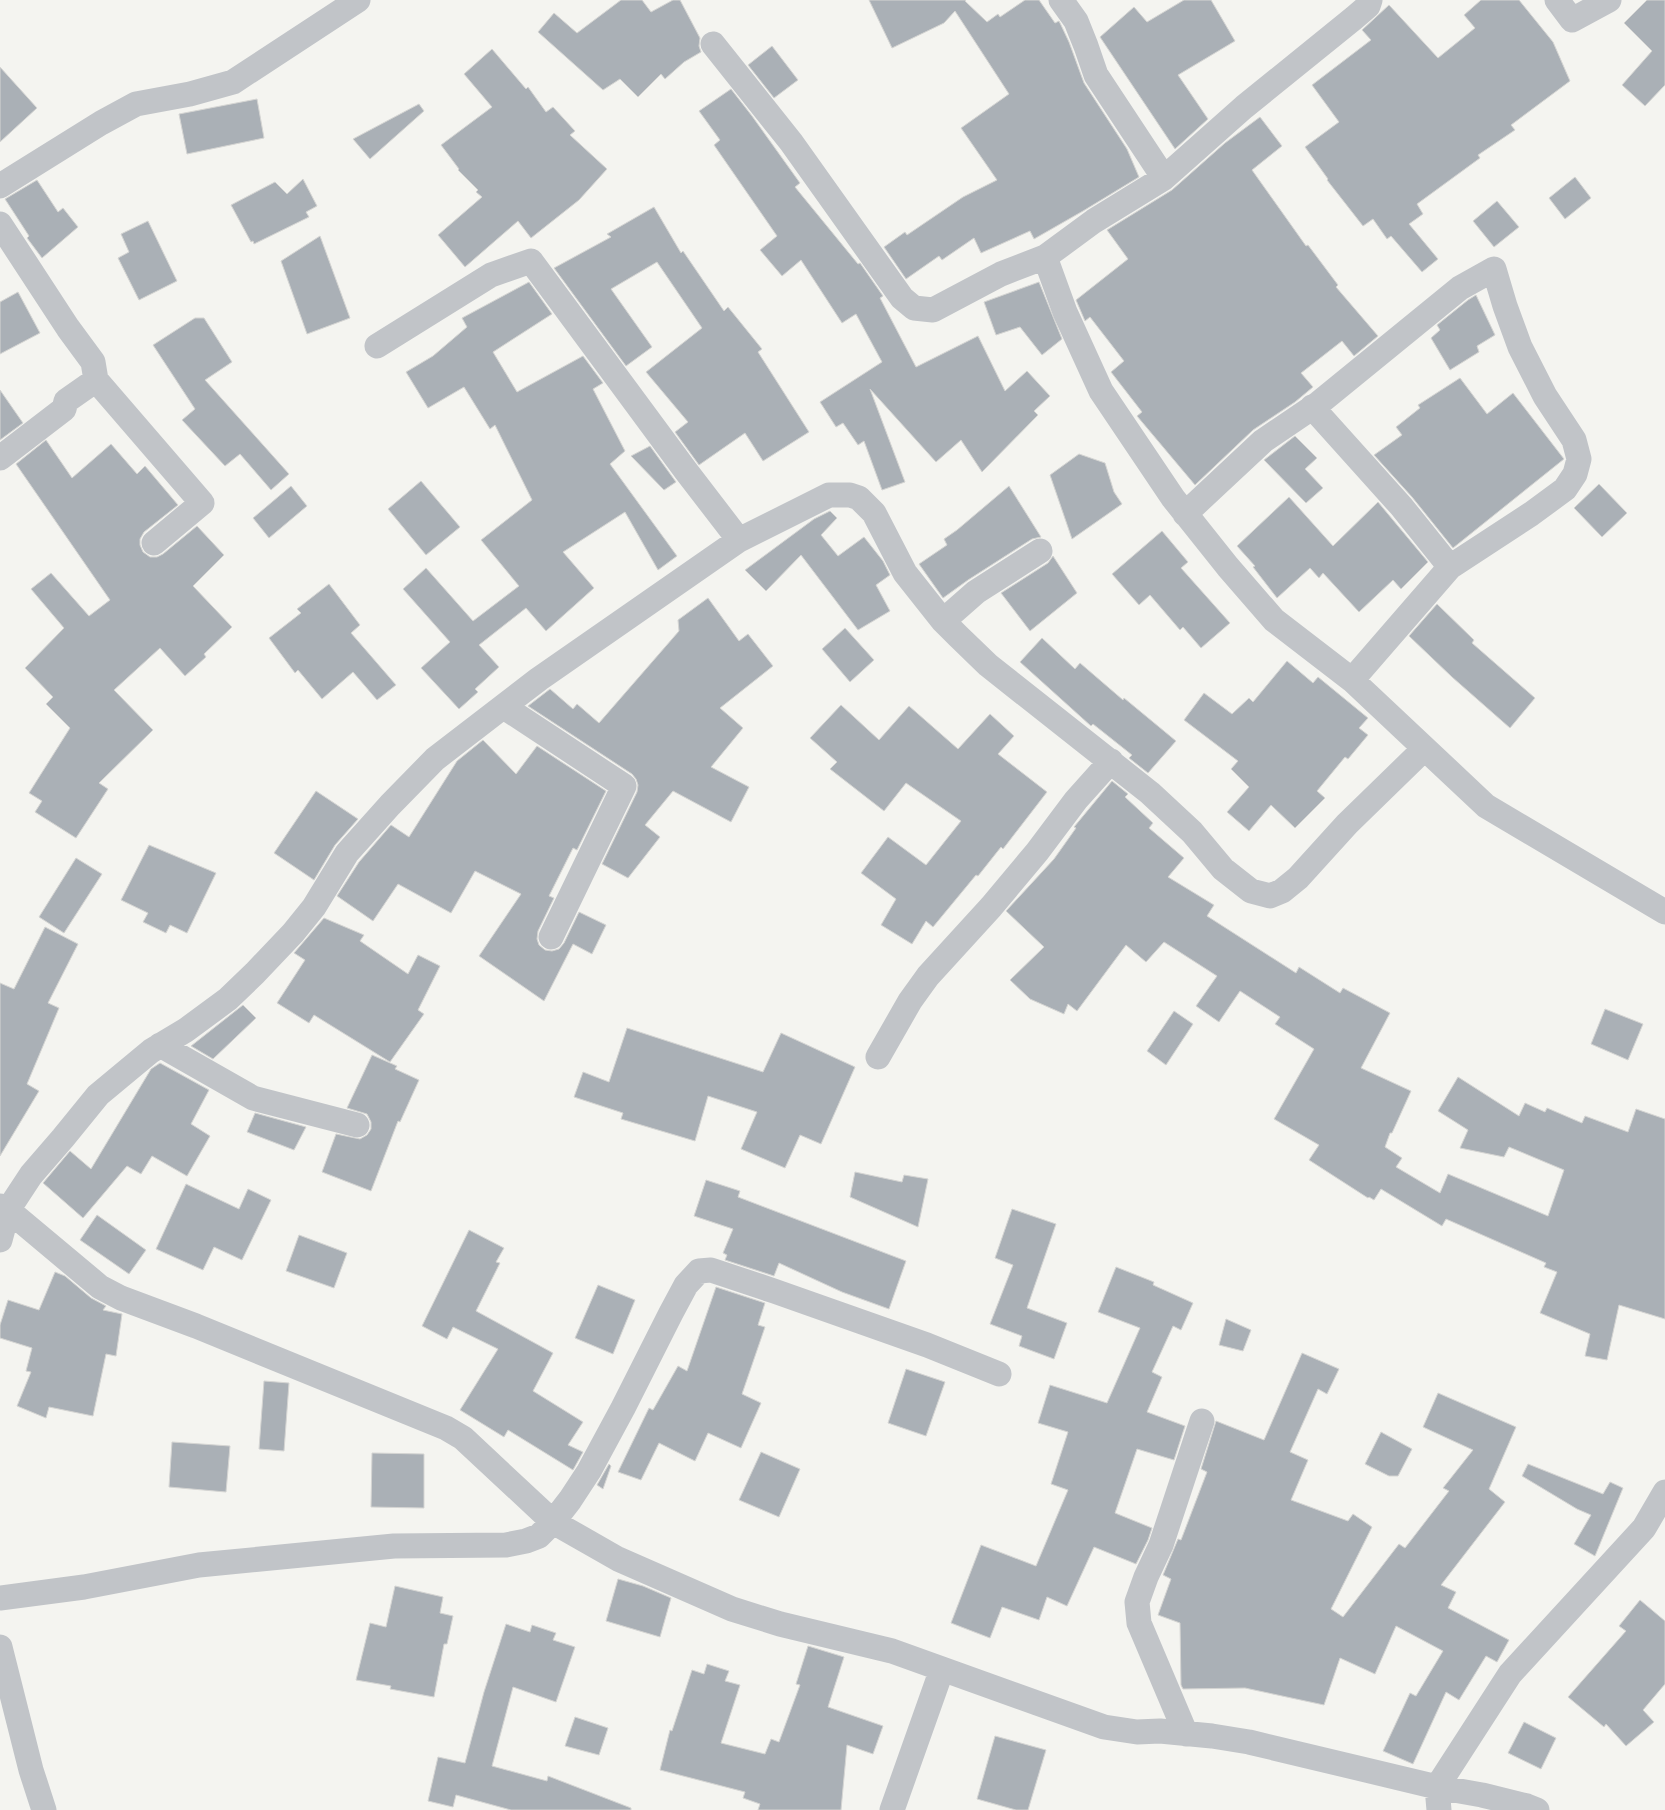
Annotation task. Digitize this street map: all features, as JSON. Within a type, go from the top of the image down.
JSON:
[{"type":"street","points":[[0,186],[101,123],[136,104],[190,94],[233,82],[358,0]]},
{"type":"street","points":[[1061,0],[1076,21],[1096,75],[1164,178]]},
{"type":"street","points":[[713,44],[791,142],[902,298],[914,308],[933,310],[1001,274],[1045,257],[1094,221],[1164,178],[1244,107],[1368,6],[1370,0]]},
{"type":"street","points":[[1557,0],[1572,20],[1609,0]]},
{"type":"street","points":[[0,224],[68,328],[93,362],[96,380],[202,503],[154,543]]},
{"type":"street","points":[[1045,257],[1066,312],[1101,391],[1128,434],[1185,514],[1274,620],[1352,680],[1486,806],[1665,912]]},
{"type":"street","points":[[377,346],[491,276],[531,260],[739,540]]},
{"type":"street","points":[[1185,514],[1263,441],[1312,408],[1460,288],[1494,269],[1520,347],[1545,396],[1574,440],[1579,459],[1575,474],[1565,489],[1531,514],[1450,567],[1352,680]]},
{"type":"street","points":[[0,458],[64,409],[66,401],[96,380]]},
{"type":"street","points":[[1312,408],[1401,506],[1450,567]]},
{"type":"street","points":[[0,1240],[4,1208],[98,1095],[151,1051],[186,1030],[228,999],[255,973],[293,933],[314,907],[347,853],[435,759],[539,680],[739,540],[829,495],[850,495],[859,498],[874,513],[906,573],[943,621],[988,665],[1150,793],[1192,832],[1223,868],[1251,891],[1270,896],[1282,892],[1298,878],[1347,824],[1424,749]]},
{"type":"street","points":[[943,621],[976,592],[1040,551]]},
{"type":"street","points":[[504,707],[624,786],[551,937]]},
{"type":"street","points":[[878,1058],[910,1001],[928,976],[1037,852],[1076,800],[1111,761]]},
{"type":"street","points":[[160,1045],[254,1098],[357,1125]]},
{"type":"street","points":[[4,1208],[100,1287],[121,1298],[446,1428],[463,1438],[553,1522],[618,1559],[732,1609],[780,1624],[892,1651],[1104,1727],[1137,1732],[1212,1736],[1249,1742],[1438,1799],[1482,1795],[1538,1810]]},
{"type":"street","points":[[0,1598],[84,1587],[200,1565],[394,1546],[506,1545],[539,1536],[570,1500],[589,1471],[624,1408],[670,1313],[686,1285],[699,1271],[711,1270],[774,1291],[927,1345],[998,1374]]},
{"type":"street","points":[[1186,1734],[1139,1623],[1137,1602],[1146,1577],[1161,1546],[1202,1421]]},
{"type":"street","points":[[1438,1799],[1510,1674],[1644,1528],[1665,1492]]},
{"type":"street","points":[[0,1647],[31,1770],[44,1810]]},
{"type":"street","points":[[892,1810],[942,1669]]},
{"type":"building","points":[[621,0],[642,0],[651,12],[673,0],[680,0],[700,38],[699,46],[701,52],[684,62],[665,79],[661,74],[638,97],[620,79],[603,90],[538,32],[554,13],[577,33]]},
{"type":"building","points":[[869,0],[966,0],[987,22],[998,14],[1000,17],[1025,0],[1039,0],[1055,23],[1059,21],[1084,83],[1127,149],[1139,177],[1034,239],[1030,231],[981,253],[974,238],[942,260],[939,256],[906,279],[884,247],[905,232],[907,235],[963,197],[997,180],[961,128],[1009,94],[955,11],[944,23],[892,48]]},
{"type":"building","points":[[1184,0],[1211,0],[1235,41],[1178,75],[1208,119],[1175,149],[1100,37],[1134,7],[1147,22]]},
{"type":"building","points":[[1481,0],[1519,0],[1553,42],[1570,81],[1511,125],[1515,130],[1478,155],[1480,158],[1417,204],[1423,214],[1409,224],[1438,259],[1422,272],[1391,236],[1387,239],[1373,219],[1363,226],[1327,180],[1305,147],[1339,122],[1312,85],[1371,40],[1362,30],[1389,5],[1438,58],[1475,28],[1464,15]]},
{"type":"building","points":[[1647,0],[1665,0],[1665,85],[1645,106],[1622,85],[1652,51],[1624,23]]},
{"type":"building","points":[[772,46],[798,80],[774,98],[748,65]]},
{"type":"building","points":[[492,49],[526,89],[528,87],[546,112],[553,107],[575,131],[570,135],[607,169],[579,200],[531,238],[518,221],[465,267],[438,235],[482,197],[476,192],[478,190],[458,170],[441,145],[492,107],[464,74]]},
{"type":"building","points":[[0,67],[37,108],[0,142]]},
{"type":"building","points":[[731,89],[800,183],[795,187],[858,264],[860,263],[883,296],[880,298],[916,367],[978,336],[1005,391],[1027,371],[1050,396],[1034,411],[1038,415],[982,472],[961,440],[936,462],[870,389],[905,482],[882,490],[864,441],[858,445],[843,423],[836,427],[820,402],[882,362],[856,314],[842,323],[801,260],[782,276],[760,250],[777,236],[714,145],[720,140],[699,111]]},
{"type":"building","points":[[257,99],[264,138],[187,154],[179,114]]},
{"type":"building","points":[[419,104],[424,111],[370,159],[353,139]]},
{"type":"building","points":[[1260,117],[1282,146],[1252,170],[1306,246],[1308,245],[1338,285],[1336,287],[1378,336],[1354,356],[1342,341],[1301,373],[1313,387],[1295,402],[1253,430],[1195,485],[1137,416],[1142,412],[1111,372],[1124,361],[1090,317],[1085,321],[1076,300],[1128,259],[1107,230],[1172,190],[1225,143]]},
{"type":"building","points":[[1575,177],[1591,198],[1565,219],[1549,198]]},
{"type":"building","points":[[303,179],[317,206],[306,212],[309,217],[254,244],[253,241],[251,242],[231,205],[275,182],[287,194]]},
{"type":"building","points":[[37,180],[58,212],[63,208],[78,227],[42,258],[27,238],[29,236],[5,199]]},
{"type":"building","points":[[1497,201],[1519,227],[1494,247],[1473,221]]},
{"type":"building","points":[[654,207],[681,253],[683,251],[724,311],[728,307],[762,349],[758,352],[809,432],[763,461],[745,433],[699,465],[675,432],[688,422],[646,372],[702,328],[657,262],[611,289],[652,347],[626,366],[554,268],[611,237],[607,234]]},
{"type":"building","points":[[148,221],[177,281],[139,300],[118,258],[129,252],[121,234]]},
{"type":"building","points":[[320,236],[350,318],[307,334],[281,261]]},
{"type":"building","points":[[529,282],[552,314],[493,352],[517,392],[583,356],[603,383],[593,389],[625,451],[610,464],[677,556],[658,570],[625,512],[563,552],[594,588],[546,631],[526,608],[479,645],[499,667],[475,689],[478,692],[459,709],[421,668],[450,642],[403,589],[426,568],[473,621],[519,586],[481,540],[532,500],[495,425],[490,429],[464,387],[428,408],[406,372],[433,356],[467,327],[462,318]]},
{"type":"building","points":[[1039,282],[1062,339],[1042,355],[1020,327],[996,335],[984,302]]},
{"type":"building","points":[[18,292],[40,333],[0,354],[0,302]]},
{"type":"building","points":[[1476,295],[1495,335],[1477,346],[1479,352],[1450,370],[1431,338],[1440,330],[1437,325]]},
{"type":"building","points":[[195,318],[204,318],[232,362],[205,380],[289,474],[271,490],[240,454],[225,466],[182,420],[195,409],[153,345]]},
{"type":"building","points":[[1460,378],[1487,414],[1513,393],[1564,459],[1453,548],[1412,497],[1374,455],[1402,435],[1396,427],[1420,408],[1418,405]]},
{"type":"building","points":[[0,390],[23,423],[0,440]]},
{"type":"building","points":[[1295,436],[1317,458],[1305,469],[1323,488],[1306,503],[1264,460]]},
{"type":"building","points":[[46,440],[72,478],[111,444],[137,474],[145,466],[178,505],[144,532],[140,539],[143,552],[150,557],[157,557],[197,526],[224,555],[193,586],[232,627],[204,654],[206,657],[185,676],[160,648],[114,690],[153,730],[99,783],[108,789],[76,838],[35,812],[42,801],[29,793],[70,728],[46,704],[53,697],[25,668],[64,628],[31,589],[51,573],[89,616],[110,600],[16,464]]},
{"type":"building","points":[[650,446],[676,482],[664,490],[631,456]]},
{"type":"building","points":[[1079,454],[1105,463],[1114,492],[1122,504],[1072,539],[1050,475]]},
{"type":"building","points":[[421,481],[460,527],[426,555],[388,509]]},
{"type":"building","points":[[1599,484],[1627,513],[1602,537],[1574,508]]},
{"type":"building","points":[[291,486],[307,506],[269,538],[253,518]]},
{"type":"building","points":[[1009,486],[1041,537],[1032,539],[943,598],[919,564],[947,545],[944,539]]},
{"type":"building","points":[[1289,497],[1333,546],[1378,502],[1428,562],[1401,589],[1393,580],[1359,612],[1323,573],[1319,578],[1310,568],[1277,598],[1253,567],[1255,566],[1237,546]]},
{"type":"building","points":[[830,511],[837,518],[821,535],[838,556],[864,537],[883,561],[890,575],[876,585],[890,611],[858,630],[801,555],[766,591],[745,570],[814,519]]},
{"type":"building","points":[[1162,531],[1188,562],[1181,568],[1230,623],[1201,648],[1183,627],[1180,630],[1150,595],[1139,605],[1112,574]]},
{"type":"building","points":[[1053,556],[1077,593],[1030,631],[1001,593],[1048,563]]},
{"type":"building","points":[[329,584],[360,625],[351,633],[396,685],[377,700],[353,672],[322,699],[298,670],[295,673],[269,638],[301,613],[297,609]]},
{"type":"building","points":[[708,598],[739,641],[748,634],[773,666],[720,708],[743,728],[711,767],[749,787],[731,822],[673,791],[645,825],[660,837],[628,878],[602,864],[637,792],[638,785],[636,779],[632,774],[528,706],[550,689],[573,709],[577,704],[599,723],[679,631],[678,620]]},
{"type":"building","points":[[1437,604],[1474,640],[1472,643],[1535,698],[1510,728],[1409,636]]},
{"type":"building","points":[[845,628],[874,660],[850,682],[822,649]]},
{"type":"building","points":[[1042,638],[1075,669],[1080,663],[1123,700],[1124,698],[1176,741],[1148,773],[1129,758],[1132,755],[1093,724],[1091,726],[1020,662]]},
{"type":"building","points":[[1287,661],[1313,683],[1318,677],[1368,718],[1359,728],[1368,735],[1348,759],[1345,757],[1317,791],[1325,798],[1295,828],[1271,805],[1249,831],[1227,812],[1249,787],[1231,769],[1238,761],[1184,720],[1204,693],[1232,714],[1249,698],[1253,702]]},
{"type":"building","points":[[841,705],[879,740],[909,706],[958,749],[990,714],[1014,736],[998,754],[1047,792],[1003,849],[1001,847],[933,927],[926,921],[912,944],[881,925],[896,899],[861,873],[888,837],[926,865],[961,821],[906,783],[884,811],[830,769],[837,762],[810,738]]},
{"type":"building","points":[[483,740],[516,774],[537,746],[606,791],[577,850],[573,848],[549,896],[554,898],[538,931],[537,939],[539,945],[545,950],[559,949],[564,943],[579,912],[606,925],[592,954],[573,944],[544,1001],[479,956],[521,894],[475,871],[451,913],[398,884],[373,921],[337,896],[359,862],[391,825],[409,837],[457,761]]},
{"type":"building","points":[[1112,781],[1128,794],[1125,797],[1153,823],[1149,828],[1184,858],[1168,877],[1214,905],[1207,916],[1296,973],[1299,967],[1340,993],[1343,988],[1390,1013],[1361,1068],[1411,1091],[1385,1147],[1402,1158],[1396,1167],[1440,1193],[1448,1174],[1548,1216],[1564,1170],[1509,1147],[1504,1157],[1460,1148],[1468,1130],[1438,1111],[1458,1077],[1519,1116],[1525,1103],[1545,1112],[1547,1108],[1582,1123],[1585,1116],[1628,1132],[1636,1109],[1665,1119],[1665,1319],[1619,1305],[1607,1360],[1585,1356],[1590,1334],[1540,1313],[1557,1272],[1544,1267],[1546,1263],[1446,1219],[1442,1226],[1381,1189],[1374,1200],[1368,1198],[1309,1160],[1319,1145],[1274,1119],[1314,1049],[1275,1024],[1280,1017],[1240,991],[1219,1022],[1196,1006],[1217,976],[1164,942],[1146,962],[1126,945],[1077,1011],[1068,1004],[1064,1014],[1030,999],[1010,980],[1044,947],[1006,911],[1054,859],[1076,828],[1074,827]]},
{"type":"building","points":[[316,791],[358,819],[335,845],[314,880],[274,853]]},
{"type":"building","points":[[149,845],[216,873],[187,933],[170,925],[166,933],[143,922],[148,913],[121,900]]},
{"type":"building","points":[[76,858],[102,874],[64,933],[39,917]]},
{"type":"building","points":[[324,918],[364,935],[360,941],[408,974],[418,955],[440,966],[418,1010],[424,1014],[390,1062],[314,1015],[309,1023],[277,1003],[305,960],[294,953]]},
{"type":"building","points":[[45,927],[78,944],[48,1003],[59,1008],[27,1084],[39,1091],[0,1156],[0,983],[14,989]]},
{"type":"building","points":[[243,1005],[256,1018],[213,1059],[191,1046]]},
{"type":"building","points":[[1605,1009],[1643,1024],[1628,1060],[1591,1044]]},
{"type":"building","points":[[1174,1011],[1193,1024],[1166,1065],[1147,1051]]},
{"type":"building","points":[[627,1028],[763,1072],[781,1033],[855,1067],[821,1144],[800,1135],[785,1168],[741,1149],[757,1112],[708,1096],[695,1141],[621,1119],[623,1113],[574,1097],[583,1072],[609,1082]]},
{"type":"building","points":[[372,1055],[397,1066],[395,1069],[419,1080],[400,1122],[398,1121],[371,1191],[322,1172],[336,1134],[360,1139],[367,1135],[371,1129],[371,1122],[367,1114],[347,1108]]},
{"type":"building","points":[[160,1063],[209,1090],[191,1124],[210,1136],[187,1176],[152,1156],[141,1174],[127,1166],[83,1218],[43,1183],[70,1151],[91,1169],[151,1069]]},
{"type":"building","points":[[255,1113],[306,1127],[294,1150],[247,1132]]},
{"type":"building","points":[[855,1172],[902,1182],[904,1175],[928,1179],[918,1227],[850,1197]]},
{"type":"building","points":[[706,1180],[740,1191],[738,1197],[906,1261],[889,1309],[842,1292],[779,1263],[774,1276],[725,1260],[727,1255],[723,1253],[733,1229],[694,1216]]},
{"type":"building","points":[[186,1184],[239,1209],[248,1189],[271,1200],[242,1260],[214,1247],[203,1270],[156,1249]]},
{"type":"building","points":[[1012,1209],[1056,1224],[1027,1308],[1067,1323],[1054,1359],[1019,1346],[1022,1336],[990,1324],[1013,1265],[995,1258]]},
{"type":"building","points":[[97,1215],[146,1250],[129,1274],[80,1240]]},
{"type":"building","points":[[469,1230],[504,1248],[496,1262],[500,1263],[476,1311],[553,1353],[533,1391],[583,1422],[568,1445],[583,1452],[573,1470],[508,1430],[504,1437],[460,1410],[498,1349],[453,1327],[447,1339],[422,1326]]},
{"type":"building","points":[[299,1235],[347,1253],[334,1288],[286,1271]]},
{"type":"building","points":[[1116,1267],[1154,1282],[1153,1285],[1193,1303],[1181,1330],[1173,1326],[1152,1372],[1162,1377],[1147,1412],[1185,1426],[1174,1460],[1137,1449],[1115,1513],[1152,1528],[1148,1540],[1136,1564],[1094,1547],[1067,1606],[1047,1597],[1039,1620],[1002,1607],[990,1638],[951,1623],[981,1545],[1036,1566],[1068,1490],[1051,1484],[1068,1432],[1038,1423],[1050,1385],[1107,1403],[1140,1328],[1098,1312]]},
{"type":"building","points":[[55,1272],[65,1276],[91,1298],[106,1306],[103,1310],[122,1314],[116,1356],[106,1354],[93,1416],[49,1407],[46,1418],[17,1406],[31,1372],[26,1371],[32,1348],[0,1338],[0,1325],[8,1300],[39,1310]]},
{"type":"building","points":[[598,1285],[635,1300],[613,1354],[575,1338]]},
{"type":"building","points":[[716,1287],[765,1303],[758,1325],[765,1327],[742,1394],[761,1403],[741,1448],[708,1433],[695,1461],[659,1443],[641,1480],[618,1472],[649,1408],[653,1410],[678,1366],[687,1371]]},
{"type":"building","points":[[1226,1319],[1251,1330],[1243,1351],[1219,1345]]},
{"type":"building","points":[[1302,1353],[1339,1369],[1327,1394],[1318,1389],[1290,1452],[1308,1460],[1291,1500],[1348,1521],[1353,1514],[1372,1527],[1331,1609],[1343,1617],[1399,1544],[1405,1548],[1449,1491],[1443,1488],[1473,1450],[1423,1427],[1438,1393],[1516,1427],[1489,1489],[1505,1502],[1441,1585],[1456,1592],[1448,1608],[1509,1640],[1497,1662],[1486,1656],[1459,1700],[1446,1692],[1413,1764],[1383,1751],[1410,1693],[1416,1696],[1443,1651],[1396,1626],[1375,1674],[1340,1658],[1324,1705],[1245,1688],[1183,1689],[1181,1685],[1180,1623],[1158,1615],[1171,1579],[1163,1575],[1178,1539],[1181,1540],[1207,1472],[1201,1469],[1216,1421],[1264,1440]]},
{"type":"building","points":[[906,1369],[945,1382],[926,1436],[888,1423]]},
{"type":"building","points":[[264,1381],[289,1383],[284,1451],[259,1449]]},
{"type":"building","points":[[1381,1432],[1412,1449],[1398,1476],[1389,1476],[1365,1464]]},
{"type":"building","points":[[172,1442],[230,1446],[226,1492],[169,1487]]},
{"type":"building","points":[[761,1452],[800,1469],[779,1517],[739,1500]]},
{"type":"building","points":[[372,1453],[424,1454],[424,1508],[371,1507]]},
{"type":"building","points":[[609,1464],[611,1466],[603,1489],[597,1485]]},
{"type":"building","points":[[1528,1464],[1603,1494],[1610,1482],[1623,1488],[1595,1556],[1574,1544],[1591,1515],[1577,1509],[1522,1476]]},
{"type":"building","points":[[618,1579],[643,1586],[671,1598],[660,1637],[606,1621]]},
{"type":"building","points":[[395,1586],[443,1597],[440,1613],[453,1616],[447,1644],[444,1644],[434,1697],[390,1689],[391,1686],[356,1680],[370,1623],[386,1627]]},
{"type":"building","points":[[1640,1600],[1665,1621],[1665,1684],[1643,1710],[1654,1722],[1626,1746],[1606,1724],[1604,1727],[1568,1697],[1626,1631],[1619,1626]]},
{"type":"building","points":[[506,1624],[530,1632],[532,1625],[556,1633],[553,1640],[575,1647],[556,1702],[513,1687],[492,1766],[547,1781],[548,1776],[631,1808],[631,1810],[511,1810],[456,1795],[453,1807],[428,1801],[438,1757],[465,1763],[484,1692]]},
{"type":"building","points":[[808,1646],[844,1657],[828,1707],[883,1726],[873,1754],[847,1745],[841,1810],[758,1810],[760,1804],[743,1798],[745,1792],[660,1770],[670,1730],[672,1731],[692,1670],[704,1674],[707,1664],[729,1671],[725,1681],[740,1685],[721,1743],[765,1754],[771,1739],[779,1742],[800,1685],[796,1684]]},
{"type":"building","points":[[575,1717],[608,1728],[599,1755],[565,1746]]},
{"type":"building","points":[[1524,1722],[1556,1738],[1541,1769],[1508,1753]]},
{"type":"building","points":[[995,1736],[1046,1750],[1028,1810],[1016,1810],[977,1799]]}]
